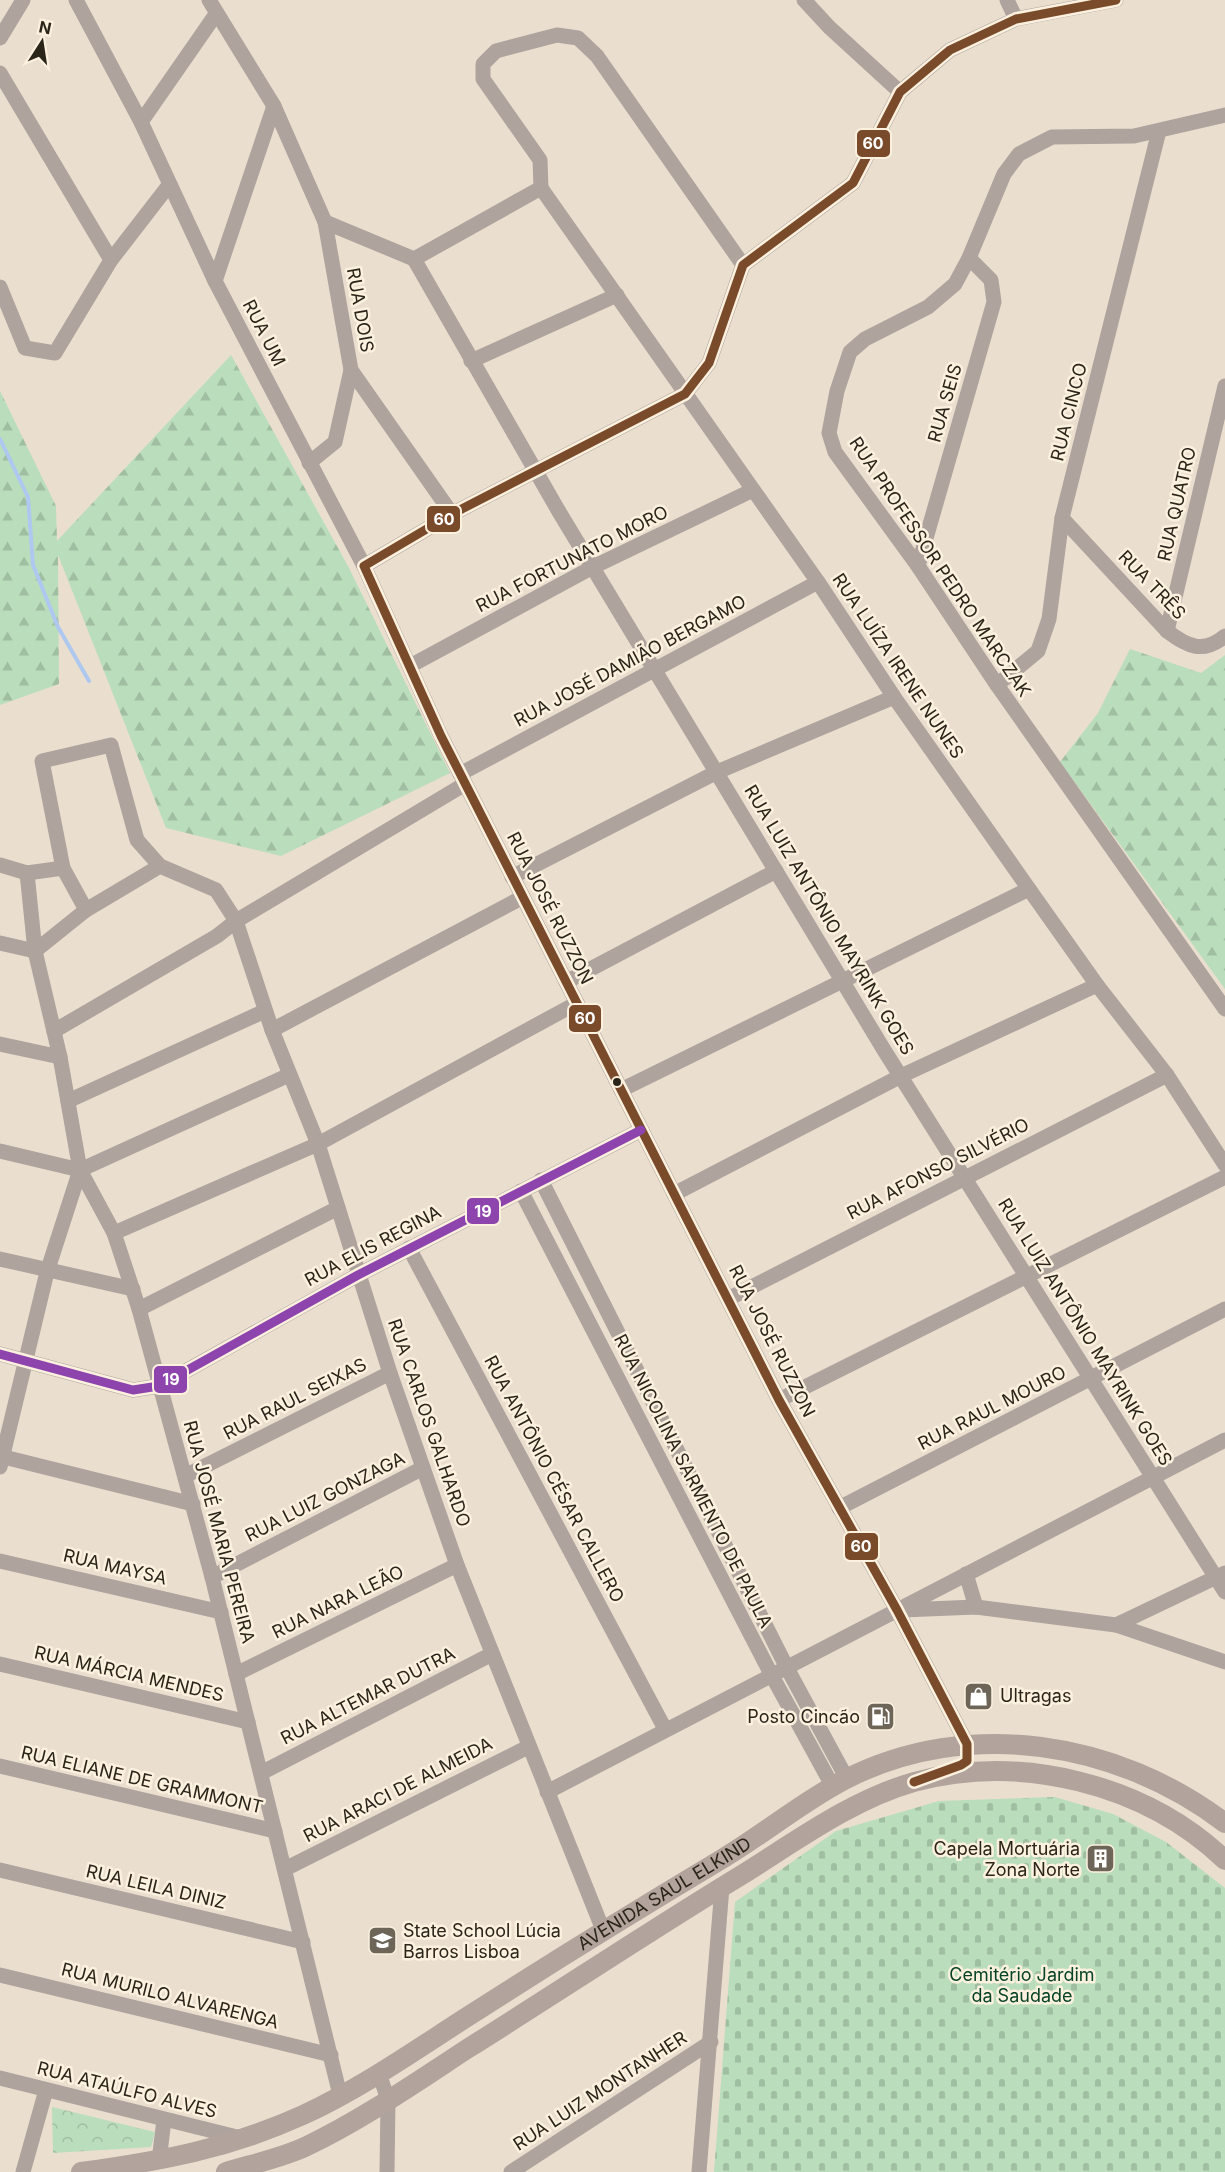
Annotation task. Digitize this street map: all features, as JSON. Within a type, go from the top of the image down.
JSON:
[{"type":"main road","points":[[914,1782],[962,1765],[967,1761],[967,1744]]},
{"type":"main road","name":"AVENIDA SAUL ELKIND","points":[[81,2172],[159,2161],[244,2139],[305,2114],[379,2073],[840,1783],[900,1758],[967,1744],[1054,1747],[1085,1753],[1151,1778],[1206,1808],[1225,1823]]},
{"type":"main road","name":"AVENIDA SAUL ELKIND","points":[[226,2172],[305,2147],[388,2100],[722,1887],[857,1804],[914,1782],[986,1773],[1017,1773],[1078,1780],[1137,1800],[1188,1830],[1225,1860]]},
{"type":"main road","points":[[722,1887],[726,1868],[748,1852],[759,1836]]},
{"type":"street","points":[[0,38],[23,0]]},
{"type":"street","name":"RUA UM","points":[[76,0],[141,122],[215,281],[364,566]]},
{"type":"street","points":[[804,0],[829,27],[900,92]]},
{"type":"street","points":[[1007,0],[1016,19]]},
{"type":"street","points":[[364,566],[452,514],[685,394],[709,363],[743,265],[853,183],[900,92],[950,50],[1016,19],[1116,0]]},
{"type":"street","points":[[141,122],[212,7]]},
{"type":"street","name":"RUA DOIS","points":[[212,7],[274,106],[325,222],[351,370],[335,442],[309,463]]},
{"type":"street","points":[[325,222],[414,259],[541,188],[540,160],[483,79],[483,64],[496,51],[557,35],[578,38],[597,56],[743,265]]},
{"type":"street","points":[[0,73],[111,260]]},
{"type":"street","points":[[215,281],[274,106]]},
{"type":"street","name":"RUA PROFESSOR PEDRO MARCZAK","points":[[1225,115],[1134,136],[1052,137],[1019,154],[1004,174],[969,258],[955,284],[928,307],[865,339],[850,352],[837,391],[830,433],[835,452],[918,566],[997,685],[1225,1008]]},
{"type":"street","name":"RUA CINCO","points":[[997,685],[1038,651],[1049,619],[1062,518],[1159,130]]},
{"type":"street","points":[[0,287],[25,348],[55,353],[111,260],[169,184]]},
{"type":"street","name":"RUA LUÍZA IRENE NUNES","points":[[541,188],[818,582],[894,697],[1029,889],[1097,985],[1167,1075],[1225,1165]]},
{"type":"street","name":"RUA SEIS","points":[[918,566],[994,302],[991,280],[969,258]]},
{"type":"street","name":"RUA LUIZ ANTÔNIO MAYRINK GOES","points":[[414,259],[535,471],[842,980],[1153,1477],[1221,1576],[1225,1592]]},
{"type":"street","points":[[471,361],[618,295]]},
{"type":"street","points":[[351,370],[452,514]]},
{"type":"street","name":"RUA QUATRO","points":[[1167,631],[1225,386]]},
{"type":"street","name":"RUA FORTUNATO MORO","points":[[410,666],[593,567],[753,490]]},
{"type":"street","name":"RUA TRÊS","points":[[1062,518],[1167,631],[1183,644],[1200,648],[1218,642],[1225,636]]},
{"type":"street","name":"RUA JOSÉ RUZZON","points":[[364,566],[463,779],[779,1400],[897,1610],[967,1744]]},
{"type":"street","name":"RUA JOSÉ DAMIÃO BERGAMO","points":[[54,1031],[216,936],[236,921],[463,779],[818,582]]},
{"type":"street","points":[[512,877],[717,772],[894,697]]},
{"type":"street","points":[[0,942],[34,951],[86,910],[160,866],[137,840],[111,745],[42,761],[63,868],[86,910]]},
{"type":"street","points":[[0,865],[27,873],[63,868]]},
{"type":"street","name":"RUA CARLOS GALHARDO","points":[[160,866],[216,890],[236,921],[265,1011],[318,1144],[390,1373],[457,1564],[528,1747],[603,1930]]},
{"type":"street","points":[[566,982],[776,871]]},
{"type":"street","name":"RUA JOSÉ MARIA PEREIRA","points":[[27,873],[34,951],[60,1057],[80,1170],[114,1233],[139,1309],[221,1612],[340,2095]]},
{"type":"street","points":[[621,1090],[1029,889]]},
{"type":"street","points":[[272,1030],[523,897]]},
{"type":"street","points":[[674,1194],[901,1076],[1097,985]]},
{"type":"street","points":[[114,1233],[318,1144],[577,1003]]},
{"type":"street","points":[[68,1101],[265,1011]]},
{"type":"street","points":[[0,1044],[60,1057]]},
{"type":"street","points":[[0,1150],[80,1170],[289,1075]]},
{"type":"street","name":"RUA AFONSO SILVÉRIO","points":[[728,1299],[1167,1075]]},
{"type":"street","name":"RUA ELIS REGINA","points":[[159,1386],[358,1275],[641,1130]]},
{"type":"street","points":[[80,1170],[47,1272],[1,1460],[193,1504]]},
{"type":"street","points":[[779,1400],[1028,1278],[1225,1177]]},
{"type":"street","name":"RUA NICOLINA SARMENTO DE PAULA","points":[[541,1180],[786,1666],[840,1783]]},
{"type":"street","name":"RUA NICOLINA SARMENTO DE PAULA","points":[[521,1191],[771,1674],[840,1783]]},
{"type":"street","points":[[139,1309],[338,1208]]},
{"type":"street","name":"RUA ANTÔNIO CÉSAR CALLERO","points":[[409,1248],[665,1729]]},
{"type":"street","points":[[0,1259],[47,1272],[133,1289]]},
{"type":"street","name":"RUA RAUL MOURO","points":[[839,1508],[1225,1308]]},
{"type":"street","points":[[0,1354],[133,1390],[159,1386]]},
{"type":"street","name":"RUA RAUL SEIXAS","points":[[185,1476],[390,1373]]},
{"type":"street","points":[[547,1792],[1225,1440]]},
{"type":"street","name":"RUA LUIZ GONZAGA","points":[[212,1577],[423,1468]]},
{"type":"street","name":"RUA MAYSA","points":[[0,1561],[221,1612]]},
{"type":"street","name":"RUA NARA LEÃO","points":[[236,1674],[457,1564]]},
{"type":"street","points":[[966,1574],[976,1607]]},
{"type":"street","points":[[1116,1625],[1221,1576]]},
{"type":"street","points":[[897,1610],[976,1607],[1116,1625],[1225,1662]]},
{"type":"street","name":"RUA ALTEMAR DUTRA","points":[[261,1773],[492,1654]]},
{"type":"street","name":"RUA MÁRCIA MENDES","points":[[0,1664],[248,1722]]},
{"type":"street","name":"RUA ARACI DE ALMEIDA","points":[[285,1869],[528,1747]]},
{"type":"street","name":"RUA ELIANE DE GRAMMONT","points":[[0,1767],[275,1832]]},
{"type":"street","name":"RUA LEILA DINIZ","points":[[0,1870],[303,1942]]},
{"type":"street","points":[[699,2172],[722,1887]]},
{"type":"street","name":"RUA MURILO ALVARENGA","points":[[0,1975],[331,2055]]},
{"type":"street","name":"RUA LUIZ MONTANHER","points":[[510,2172],[711,2042]]},
{"type":"street","points":[[379,2073],[388,2100],[387,2172]]},
{"type":"street","name":"RUA ATAÚLFO ALVES","points":[[0,2078],[244,2139]]},
{"type":"street","points":[[23,2172],[46,2090]]},
{"type":"street","points":[[159,2161],[164,2120]]},
{"type":"green space","points":[[231,355],[348,566],[450,773],[281,856],[166,828],[58,555],[59,684],[0,705],[0,391],[56,506],[57,541]]},
{"type":"green space","points":[[1130,649],[1201,673],[1225,655],[1225,989],[1060,762],[1098,713]]},
{"type":"green space","name":"Cemitério Jardim da Saudade","points":[[1055,1797],[1113,1814],[1166,1842],[1225,1888],[1225,2172],[714,2172],[735,1902],[836,1831],[939,1801]]},
{"type":"green space","points":[[52,2107],[155,2132],[151,2147],[53,2153]]},
{"type":"waterway","points":[[0,439],[28,497],[33,565],[58,627],[89,681]]},
{"type":"transit line","name":"60","points":[[914,1782],[967,1761],[967,1744],[897,1610],[779,1400],[441,736],[364,566],[452,514],[685,394],[709,363],[743,265],[853,183],[900,92],[950,50],[1016,19],[1116,0]]},
{"type":"transit line","name":"19","points":[[0,1354],[133,1390],[159,1386],[358,1275],[641,1130]]},
{"type":"place","name":"Ultragas","points":[[979,1696]]},
{"type":"place","name":"Posto Cincão","points":[[881,1717]]},
{"type":"place","name":"Capela Mortuária Zona Norte","points":[[1101,1859]]},
{"type":"place","name":"State School Lúcia Barros Lisboa","points":[[382,1941]]}]
